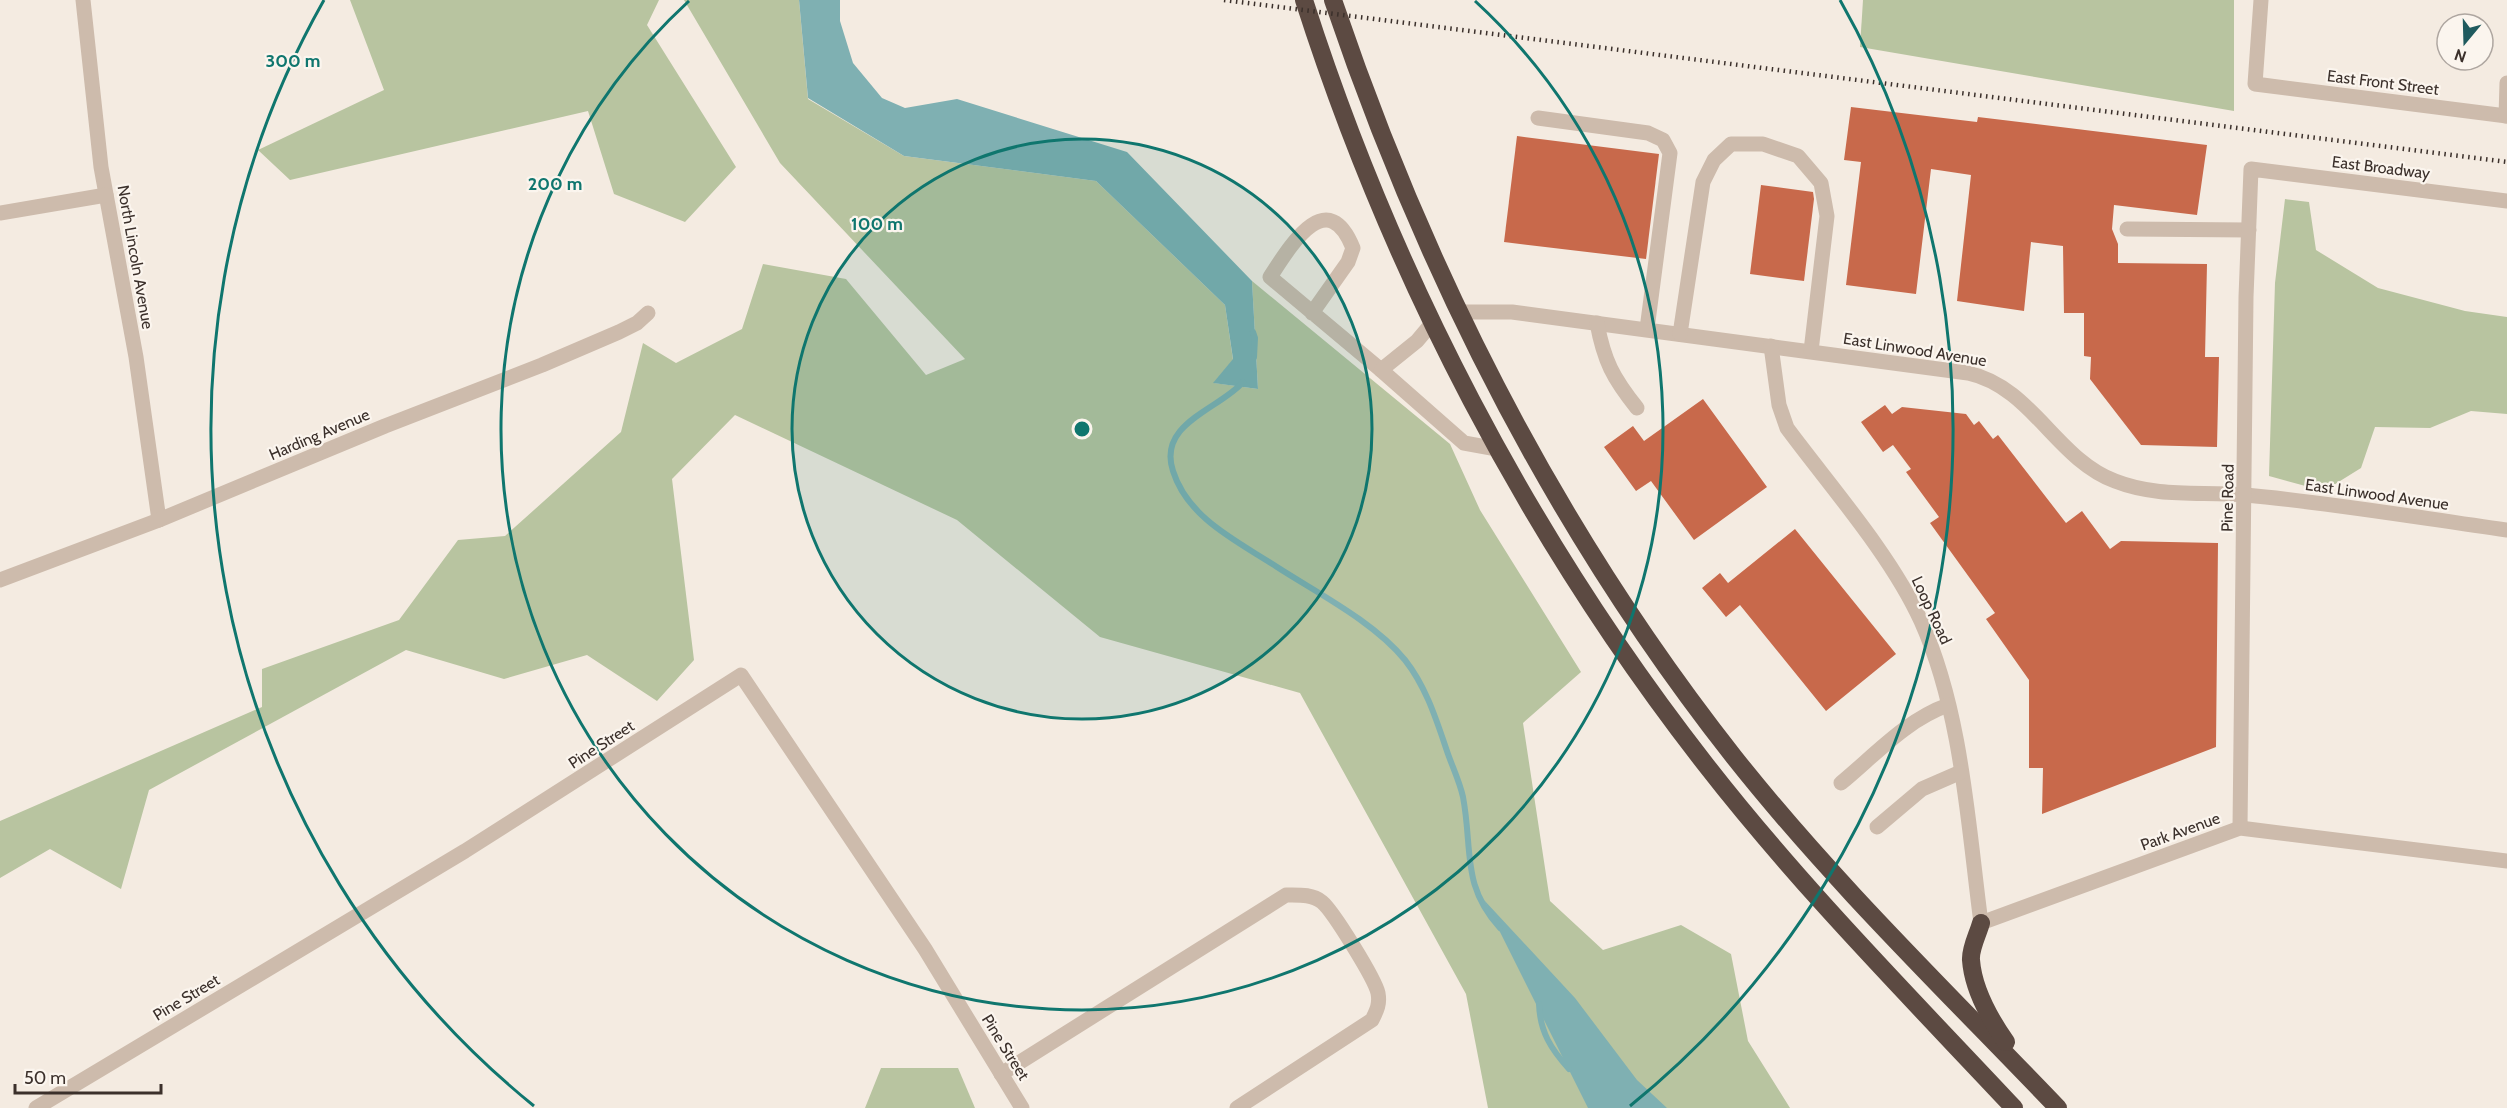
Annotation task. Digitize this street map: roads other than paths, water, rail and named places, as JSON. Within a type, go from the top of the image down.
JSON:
[{"type":"highway","points":[[1304,0],[1380,205],[1432,322],[1497,449],[1584,593],[1706,765],[1830,913],[2014,1108]]},
{"type":"highway","points":[[1333,0],[1407,199],[1459,312],[1503,400],[1573,524],[1617,593],[1691,699],[1773,804],[1825,863],[2058,1108]]},
{"type":"highway","points":[[1981,923],[1971,958],[1977,987],[1995,1026],[2034,1083]]},
{"type":"street","name":"North Lincoln Avenue","points":[[83,0],[106,195],[136,357],[159,520]]},
{"type":"street","name":"East Front Street","points":[[2261,0],[2255,84],[2506,116]]},
{"type":"street","points":[[2506,116],[2507,82]]},
{"type":"street","points":[[1538,118],[1648,133],[1663,140],[1670,153],[1647,329]]},
{"type":"street","points":[[1680,334],[1703,182],[1714,160],[1731,144],[1763,144],[1798,156],[1821,183],[1827,216],[1810,351]]},
{"type":"street","name":"East Broadway","points":[[2251,169],[2507,201]]},
{"type":"street","name":"Pine Road","points":[[2240,828],[2251,169]]},
{"type":"street","points":[[0,213],[106,195]]},
{"type":"street","points":[[1312,313],[1348,262],[1353,248],[1344,229],[1335,222],[1320,222],[1308,227],[1297,237],[1270,278],[1312,313],[1381,370],[1464,443],[1497,449]]},
{"type":"street","points":[[2127,229],[2249,230]]},
{"type":"street","name":"East Linwood Avenue","points":[[1459,312],[1500,311],[1647,329],[1982,376],[2016,396],[2076,457],[2113,481],[2141,490],[2245,495],[2507,530]]},
{"type":"street","name":"Harding Avenue","points":[[0,580],[159,520],[596,343],[637,323],[648,313]]},
{"type":"street","points":[[1381,370],[1417,341],[1432,322]]},
{"type":"street","points":[[1597,323],[1602,354],[1615,381],[1637,408]]},
{"type":"street","name":"Loop Road","points":[[1771,346],[1782,418],[1897,576],[1932,649],[1948,705],[1961,772],[1981,923]]},
{"type":"street","name":"Pine Street","points":[[36,1108],[465,851],[741,675],[925,949],[1022,1108]]},
{"type":"street","points":[[1842,783],[1910,724],[1928,712],[1948,705]]},
{"type":"street","points":[[1877,827],[1922,789],[1961,772]]},
{"type":"street","name":"Park Avenue","points":[[1981,923],[2240,828],[2507,861]]},
{"type":"street","points":[[1001,1074],[1286,895],[1304,894],[1322,902],[1340,925],[1378,992],[1379,1008],[1372,1020],[1238,1108]]},
{"type":"water","points":[[799,0],[840,0],[840,21],[853,63],[882,98],[905,108],[957,99],[1127,152],[1252,281],[1258,389],[1213,383],[1233,359],[1225,305],[1096,181],[904,156],[808,98]]},
{"type":"water","points":[[1484,900],[1575,998],[1637,1080],[1667,1108],[1588,1108]]},
{"type":"waterway","points":[[1253,332],[1254,357]]},
{"type":"waterway","points":[[1243,382],[1233,392],[1193,419],[1174,441],[1170,455],[1180,488],[1190,503],[1216,528],[1362,621],[1378,633],[1405,660],[1431,706],[1458,781],[1463,797],[1474,882],[1479,897],[1500,928]]},
{"type":"waterway","points":[[1539,1004],[1544,1032],[1569,1069]]},
{"type":"railway","points":[[1224,0],[2507,162]]}]
